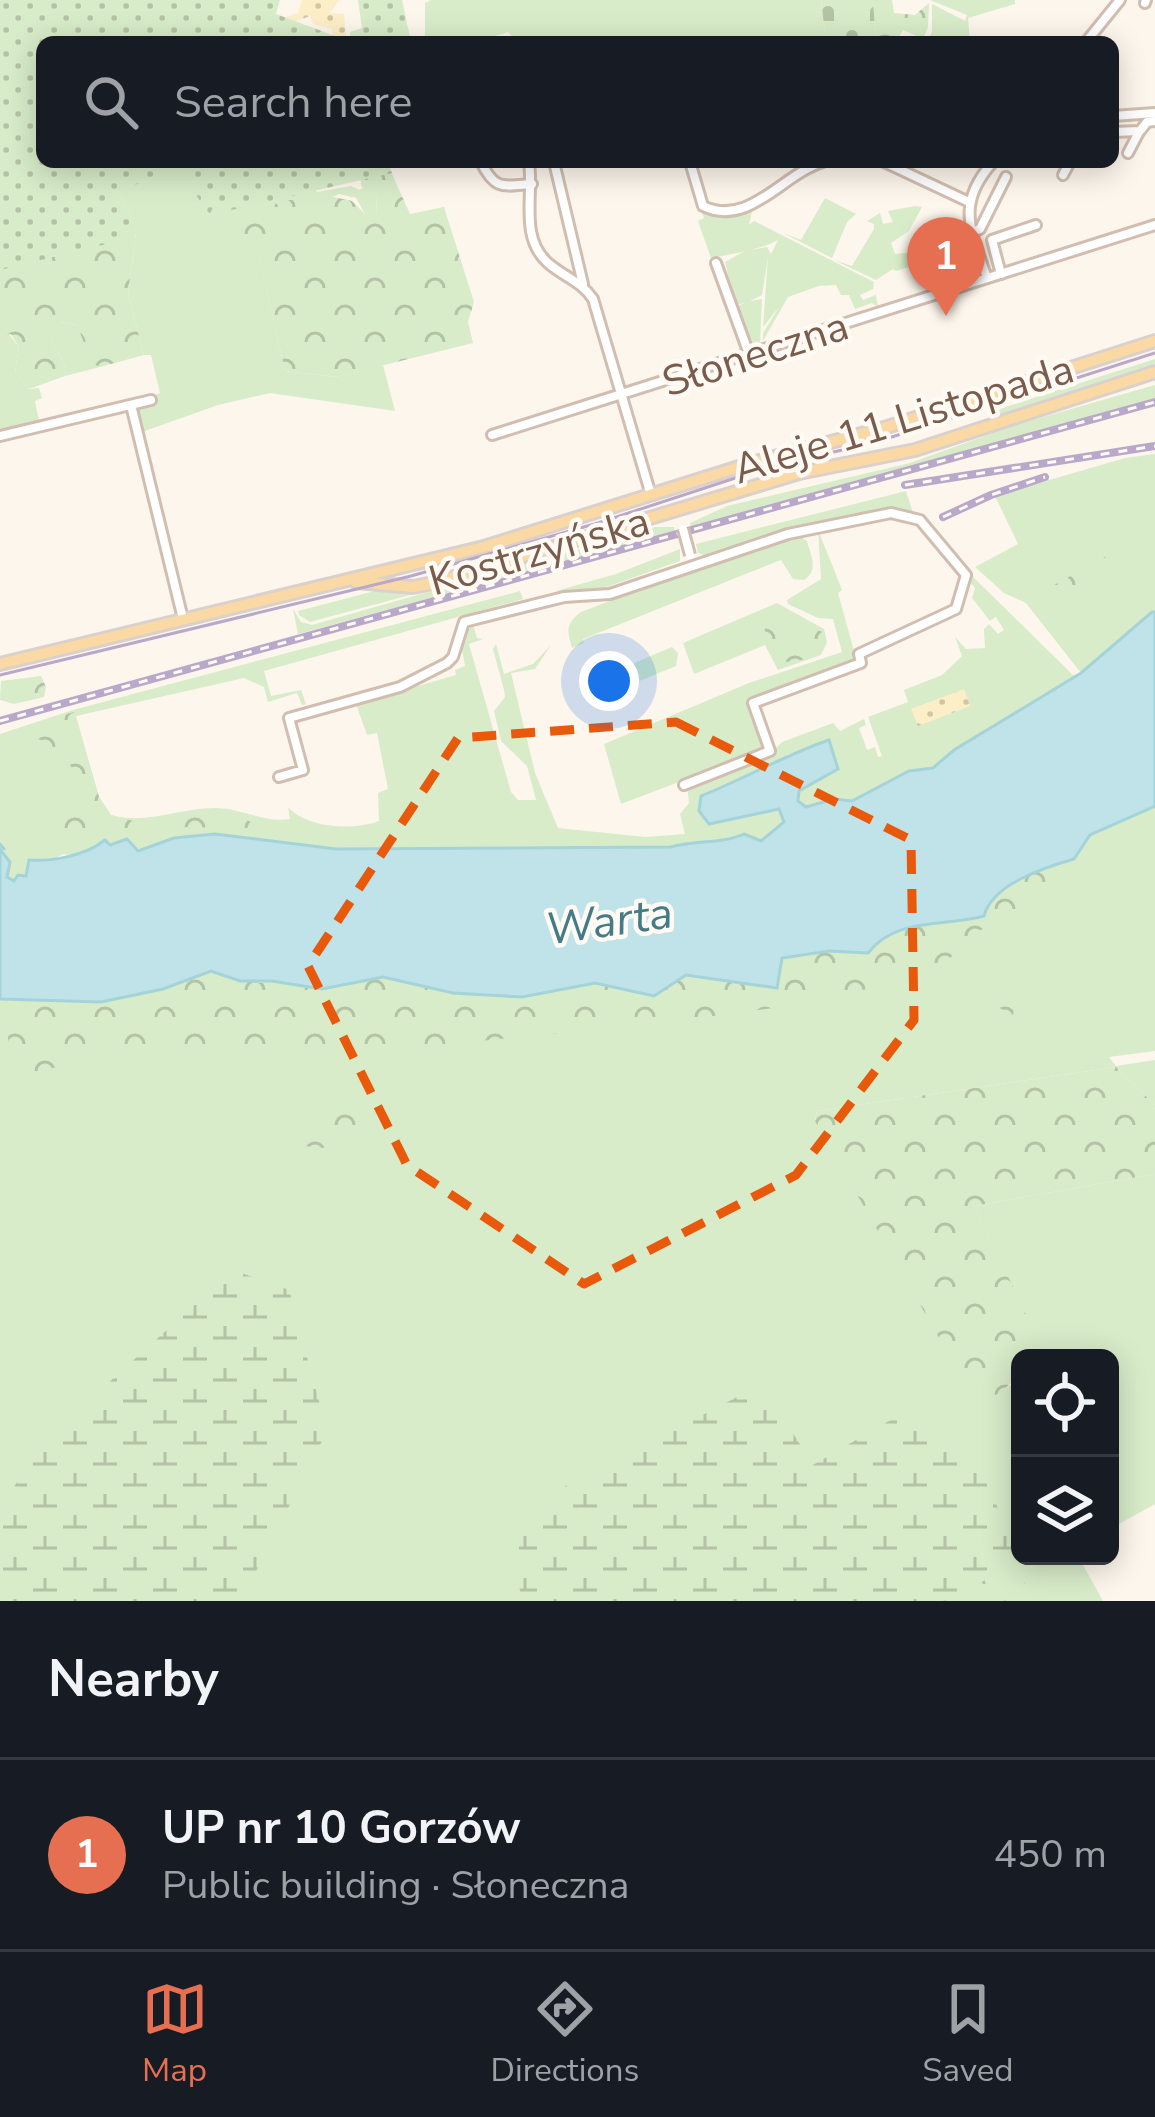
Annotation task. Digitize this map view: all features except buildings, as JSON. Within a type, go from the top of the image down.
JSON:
[{"type":"main road","name":"Aleje 11 Listopada","points":[[651,495],[884,428],[1155,340]]},
{"type":"main road","name":"Aleje 11 Listopada","points":[[677,511],[821,468],[915,450],[1155,373]]},
{"type":"main road","points":[[821,468],[896,448],[898,433],[884,428]]},
{"type":"main road","name":"Kostrzyńska","points":[[0,664],[437,560],[651,495]]},
{"type":"main road","name":"Kostrzyńska","points":[[329,586],[438,582],[677,511]]},
{"type":"main road","points":[[437,560],[414,568],[411,576],[418,583],[438,582]]},
{"type":"street","points":[[1091,36],[1120,0]]},
{"type":"street","points":[[1119,116],[1155,117]]},
{"type":"street","points":[[1128,154],[1140,131],[1155,117]]},
{"type":"street","points":[[1119,132],[1140,131]]},
{"type":"street","points":[[485,168],[494,183],[502,186],[532,184]]},
{"type":"street","points":[[531,168],[527,227],[546,262],[584,285]]},
{"type":"street","points":[[555,168],[584,285],[593,299],[651,495]]},
{"type":"street","points":[[691,168],[699,199],[708,209],[734,212],[808,168]]},
{"type":"street","points":[[896,168],[969,202]]},
{"type":"street","points":[[988,168],[969,202],[972,232],[988,278]]},
{"type":"street","points":[[1064,175],[1067,168]]},
{"type":"street","points":[[972,232],[980,229],[1006,177]]},
{"type":"street","points":[[1001,274],[994,237],[1036,225]]},
{"type":"street","name":"Słoneczna","points":[[492,435],[1155,225]]},
{"type":"street","points":[[716,263],[749,354]]},
{"type":"street","points":[[0,436],[151,400]]},
{"type":"street","points":[[131,405],[183,621]]},
{"type":"street","points":[[677,511],[691,560]]},
{"type":"street","points":[[279,777],[303,770],[289,718],[400,687],[447,662],[464,622],[564,597],[610,594],[691,560],[788,534],[891,513],[920,520],[965,575],[956,608],[859,654],[861,663],[753,703],[770,751],[683,785]]},
{"type":"highlighted area","points":[[676,722],[911,840],[914,1020],[796,1175],[584,1284],[407,1165],[308,966],[458,738]]},
{"type":"green space","points":[[0,0],[280,0],[276,14],[335,36],[36,36],[36,168],[172,168],[120,192],[136,232],[127,239],[0,270]]},
{"type":"green space","points":[[358,0],[402,0],[410,36],[350,36],[362,28]]},
{"type":"green space","points":[[821,0],[825,36],[512,36],[508,32],[425,36],[425,3]]},
{"type":"green space","points":[[821,0],[873,0],[876,36],[825,36]]},
{"type":"green space","points":[[873,0],[892,0],[894,13],[915,15],[929,3],[924,36],[903,30],[900,36],[876,36]]},
{"type":"green space","points":[[930,0],[1015,0],[1015,4],[968,18],[970,36],[930,36],[932,4],[965,21],[967,15]]},
{"type":"green space","points":[[149,168],[297,168],[317,192],[365,186],[377,196],[376,214],[365,214],[356,198],[339,194],[325,201],[278,205],[247,220],[285,371],[336,377],[383,365],[395,411],[270,393],[218,405],[142,432],[136,405],[154,401],[160,393],[128,294],[136,232],[120,192],[160,173]]},
{"type":"green space","points":[[180,168],[390,168],[392,173],[227,211],[214,205],[209,216]]},
{"type":"green space","points":[[389,168],[410,214],[444,207],[474,302],[468,322],[473,343],[336,377],[285,371],[258,252],[238,244],[247,220],[227,211],[271,201],[278,205],[289,200],[324,201],[329,196],[352,201],[365,214],[376,214],[377,196],[361,186],[361,177]]},
{"type":"green space","points":[[160,173],[120,193],[136,232],[128,294],[144,355],[100,367],[92,363],[77,325],[61,322],[52,342],[66,368],[65,376],[29,389],[15,372],[19,347],[11,334],[0,336],[0,194]]},
{"type":"green space","points":[[825,198],[856,214],[847,222],[832,258],[783,233],[801,240]]},
{"type":"green space","points":[[696,200],[715,211],[753,207],[749,225],[754,221],[874,282],[873,289],[860,295],[863,300],[876,295],[878,307],[872,303],[855,309],[849,295],[841,295],[836,285],[819,286],[788,297],[763,341],[779,307],[763,327],[768,257],[762,295],[750,301],[762,299],[760,343],[749,344],[736,307],[744,303],[735,305],[725,262],[744,252],[711,258]]},
{"type":"green space","points":[[922,207],[909,231],[891,243],[895,254],[916,255],[963,241],[966,249],[893,269],[876,280],[834,260],[852,266],[874,229],[867,221],[880,213],[883,224],[893,222],[888,211]]},
{"type":"green space","points":[[60,322],[77,325],[100,367],[65,376],[66,368],[52,342]]},
{"type":"green space","points":[[7,332],[19,347],[15,372],[29,389],[39,388],[42,398],[35,401],[39,421],[0,431],[0,336]]},
{"type":"green space","points":[[1155,359],[1155,368],[996,420],[993,411]]},
{"type":"green space","points":[[1155,385],[1155,399],[691,528],[690,523],[727,506],[910,463],[1015,425]]},
{"type":"green space","points":[[1155,454],[1155,612],[1081,673],[1026,603],[1004,593],[975,567],[1018,544],[995,496],[1125,458]]},
{"type":"green space","points":[[906,491],[913,513],[896,509],[786,532],[707,556],[698,553],[696,544]]},
{"type":"green space","points":[[1155,519],[1155,544],[1118,573],[1063,604],[1048,607],[1040,602],[1040,593],[1121,548]]},
{"type":"green space","points":[[655,527],[674,527],[675,532],[298,634],[293,609],[301,622],[312,625]]},
{"type":"green space","points":[[818,530],[842,590],[838,593],[857,662],[749,700],[766,749],[621,804],[604,744],[749,683],[842,652],[833,619],[818,618],[787,600],[821,579]]},
{"type":"green space","points":[[798,535],[807,541],[813,562],[804,580],[793,579],[781,560],[583,639],[584,643],[572,648],[569,628],[581,612]]},
{"type":"green space","points":[[680,549],[680,561],[584,595],[556,591],[616,574]]},
{"type":"green space","points":[[970,574],[1075,677],[954,750],[933,768],[908,772],[852,801],[800,804],[799,791],[838,769],[788,754],[773,767],[701,796],[702,806],[779,809],[784,822],[760,841],[740,836],[671,847],[336,849],[215,834],[174,838],[137,851],[112,846],[63,854],[15,881],[7,877],[4,849],[0,849],[0,734],[73,710],[520,591],[523,599],[264,671],[271,696],[301,690],[306,704],[302,705],[297,693],[268,702],[264,687],[244,678],[76,716],[99,797],[111,815],[124,818],[215,808],[290,819],[288,807],[331,826],[379,821],[378,793],[388,789],[377,733],[367,735],[356,704],[456,675],[455,670],[465,666],[460,640],[473,624],[477,638],[483,639],[469,644],[511,792],[518,800],[536,800],[527,766],[501,741],[494,711],[505,697],[493,649],[496,644],[504,674],[533,664],[551,645],[535,669],[511,673],[535,773],[558,828],[645,837],[685,834],[680,814],[689,803],[687,785],[770,754],[782,742],[833,723],[840,731],[864,719],[866,725],[859,728],[867,750],[875,747],[878,757],[882,756],[868,717],[908,702],[904,690],[942,675],[962,656],[955,637],[966,649],[985,648],[984,629],[989,624],[998,634],[1004,630],[972,598],[975,588],[968,580]]},
{"type":"green space","points":[[390,587],[436,588],[310,622],[299,615],[298,611]]},
{"type":"green space","points":[[777,603],[824,629],[827,642],[821,655],[778,670],[765,645],[694,674],[683,643]]},
{"type":"green space","points":[[776,610],[822,632],[823,647],[801,660],[777,660],[765,628]]},
{"type":"green space","points":[[672,647],[678,653],[676,666],[603,696],[591,693],[592,681]]},
{"type":"green space","points":[[41,676],[44,697],[14,704],[0,700],[1,681]]},
{"type":"green space","points":[[74,712],[99,797],[111,815],[133,821],[131,839],[64,838],[61,825],[70,805],[66,782],[74,777],[72,768],[54,748],[19,728]]},
{"type":"green space","points":[[1155,806],[1155,1051],[1109,1057],[1116,1066],[1155,1060],[1155,1105],[1116,1067],[817,1111],[815,1120],[978,1405],[1011,1385],[1011,1565],[1083,1565],[1103,1601],[0,1601],[0,999],[965,921],[1074,859],[1089,835]]},
{"type":"green space","points":[[189,814],[245,819],[262,828],[176,827],[164,822]]},
{"type":"green space","points":[[1074,859],[1064,881],[967,938],[936,975],[773,1008],[653,1024],[276,1061],[156,1054],[77,1062],[10,1079],[7,1014],[0,999],[101,1002],[163,989],[211,971],[240,981],[322,989],[383,977],[453,993],[522,997],[595,983],[654,996],[685,975],[777,988],[782,958],[829,951],[868,953],[883,934],[986,907],[1027,877]]},
{"type":"green space","points":[[1023,964],[1013,1015],[994,1000],[989,976],[995,969]]},
{"type":"green space","points":[[1116,1067],[1155,1105],[1155,1174],[974,1206],[1040,1343],[1036,1349],[1011,1349],[1011,1382],[978,1406],[815,1121],[817,1111]]},
{"type":"green space","points":[[346,1108],[362,1116],[365,1130],[334,1146],[300,1144]]},
{"type":"green space","points":[[1155,1174],[1155,1504],[1119,1524],[1119,1349],[1035,1349],[1039,1343],[974,1206]]},
{"type":"green space","points":[[233,1270],[289,1290],[327,1431],[241,1601],[0,1601],[0,1515],[32,1452]]},
{"type":"green space","points":[[762,1384],[813,1465],[901,1414],[971,1450],[1011,1536],[1011,1565],[1017,1565],[941,1601],[522,1601],[516,1570],[521,1533],[564,1487]]},
{"type":"green space","points":[[1023,1565],[1025,1587],[1016,1601],[941,1601]]},
{"type":"sand","points":[[302,0],[339,0],[330,13],[344,14],[346,36],[333,36],[332,29],[313,24],[310,16],[272,36],[280,19],[298,13]]},
{"type":"sand","points":[[964,689],[970,706],[918,726],[911,709]]},
{"type":"water","name":"Warta","points":[[1152,612],[1155,806],[1090,835],[1074,859],[1009,886],[984,916],[906,928],[868,953],[829,951],[782,958],[777,988],[686,975],[654,996],[595,983],[522,997],[453,993],[383,977],[322,989],[240,981],[211,971],[163,989],[101,1002],[0,999],[0,849],[10,862],[7,877],[14,881],[18,875],[26,876],[29,860],[69,856],[105,840],[110,845],[127,839],[138,851],[174,838],[215,834],[336,849],[671,847],[744,834],[761,841],[784,822],[779,809],[709,824],[699,811],[701,796],[829,740],[838,769],[799,791],[798,801],[806,807],[834,799],[852,801],[909,771],[933,768],[954,750],[1081,673]]},
{"type":"waterway","points":[[0,844],[4,849]]},
{"type":"tram line","points":[[0,675],[411,576],[598,523],[772,466],[873,443],[1155,353]]},
{"type":"railway","points":[[0,721],[1155,402]]},
{"type":"railway","points":[[905,485],[1155,446]]},
{"type":"railway","points":[[943,517],[1045,477]]},
{"type":"place","name":"UP nr 10 Gorzów","points":[[946,316]]}]
